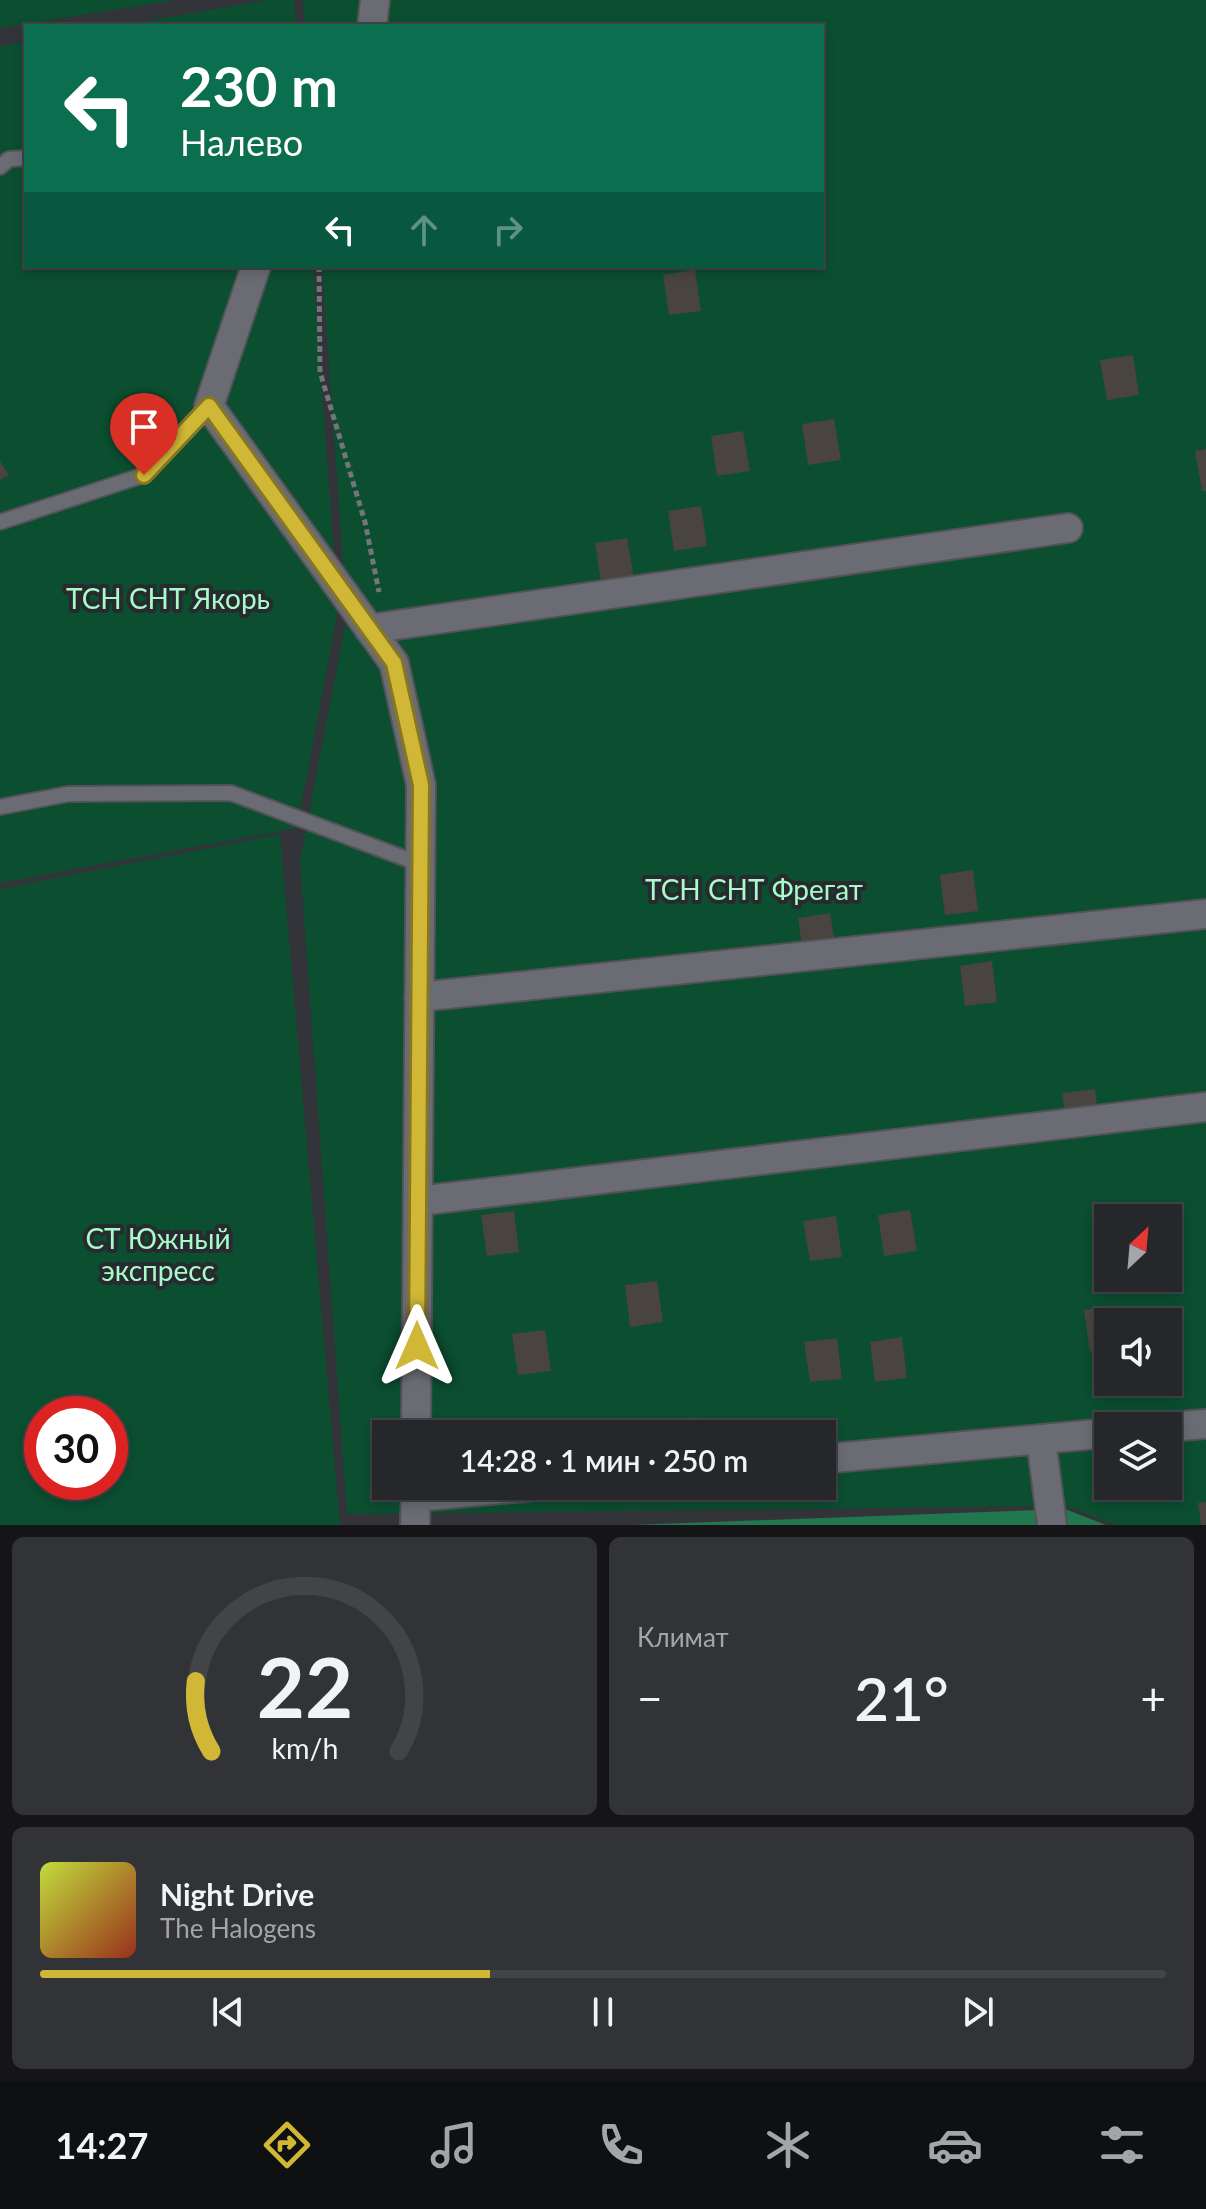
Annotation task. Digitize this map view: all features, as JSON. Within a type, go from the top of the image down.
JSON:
[{"type":"street","points":[[372,24],[375,0]]},
{"type":"street","points":[[255,268],[209,406],[394,663],[421,785],[416,1420]]},
{"type":"street","points":[[369,629],[1068,528]]},
{"type":"street","points":[[419,997],[1206,914]]},
{"type":"street","points":[[418,1201],[1206,1107]]},
{"type":"street","points":[[1182,1426],[1206,1424]]},
{"type":"street","points":[[836,1458],[1094,1434]]},
{"type":"street","points":[[1041,1439],[1052,1525]]},
{"type":"street","points":[[415,1503],[436,1500]]},
{"type":"lane","points":[[0,167],[9,159],[24,158]]},
{"type":"lane","points":[[0,522],[144,475],[209,406]]},
{"type":"lane","points":[[0,807],[68,794],[231,793],[420,864]]},
{"type":"path","points":[[319,268],[320,372],[365,522],[381,601]]},
{"type":"green space","points":[[0,0],[177,0],[24,24],[0,28]]},
{"type":"green space","points":[[268,0],[294,0],[296,24],[129,24]]},
{"type":"green space","name":"ТСН СНТ Фрегат","points":[[303,0],[1206,0],[1206,1525],[1116,1525],[1067,1506],[347,1514],[300,861],[347,616],[322,268],[824,268],[824,24],[305,24]]},
{"type":"green space","name":"ТСН СНТ Якорь","points":[[24,42],[24,268],[313,268],[338,609],[297,828],[0,883],[0,46]]},
{"type":"green space","name":"СТ Южный экспресс","points":[[280,834],[340,1525],[0,1525],[0,889]]},
{"type":"green space","points":[[1065,1509],[1106,1525],[632,1525]]},
{"type":"building","points":[[695,270],[701,311],[669,315],[663,275]]},
{"type":"building","points":[[1133,355],[1139,395],[1107,400],[1100,360]]},
{"type":"building","points":[[834,419],[841,460],[808,465],[802,424]]},
{"type":"building","points":[[743,431],[750,471],[717,476],[711,436]]},
{"type":"building","points":[[1206,449],[1206,491],[1202,491],[1195,451]]},
{"type":"building","points":[[0,461],[9,475],[0,480]]},
{"type":"building","points":[[701,506],[707,546],[674,551],[668,511]]},
{"type":"building","points":[[627,538],[634,579],[601,583],[595,543]]},
{"type":"building","points":[[973,870],[978,911],[945,915],[940,875]]},
{"type":"building","points":[[830,913],[837,954],[804,959],[798,918]]},
{"type":"building","points":[[992,961],[997,1002],[965,1006],[960,966]]},
{"type":"building","points":[[1095,1089],[1100,1130],[1068,1134],[1062,1093]]},
{"type":"building","points":[[910,1210],[917,1251],[884,1256],[878,1215]]},
{"type":"building","points":[[514,1211],[519,1252],[487,1256],[481,1215]]},
{"type":"building","points":[[836,1216],[842,1257],[810,1261],[803,1221]]},
{"type":"building","points":[[657,1281],[663,1322],[630,1327],[625,1285]]},
{"type":"building","points":[[1094,1308],[1094,1350],[1090,1351],[1084,1310]]},
{"type":"building","points":[[545,1330],[551,1371],[518,1375],[512,1334]]},
{"type":"building","points":[[902,1337],[907,1378],[875,1382],[870,1342]]},
{"type":"building","points":[[837,1338],[842,1379],[810,1382],[804,1342]]},
{"type":"building","points":[[1206,1502],[1206,1525],[1201,1525],[1198,1503]]},
{"type":"route","points":[[144,475],[209,406],[394,663],[421,785],[417,1346]]}]
